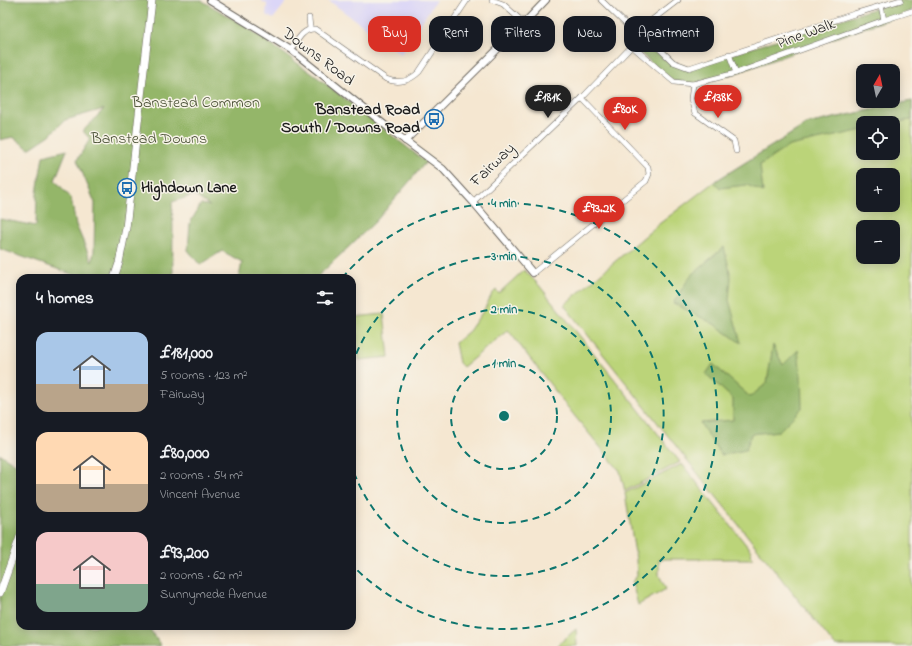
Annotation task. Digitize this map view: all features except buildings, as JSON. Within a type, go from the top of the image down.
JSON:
[{"type":"main road","points":[[115,274],[126,228],[152,0]]},
{"type":"main road","points":[[0,593],[16,548]]},
{"type":"street","name":"Downs Road","points":[[210,0],[291,50],[405,142],[443,169],[533,273]]},
{"type":"street","points":[[291,50],[304,31],[315,29],[386,79],[401,82],[412,78],[419,72],[467,0]]},
{"type":"street","points":[[492,0],[503,4],[516,16]]},
{"type":"street","points":[[531,16],[546,0]]},
{"type":"street","points":[[601,0],[624,22]]},
{"type":"street","points":[[658,16],[678,0]]},
{"type":"street","name":"Pine Walk","points":[[663,52],[673,62],[689,68],[847,16],[901,0]]},
{"type":"street","points":[[881,6],[884,20]]},
{"type":"street","name":"Pine Walk","points":[[639,52],[674,82],[692,84],[736,73],[912,11]]},
{"type":"street","points":[[309,18],[310,29]]},
{"type":"street","points":[[405,142],[495,52]]},
{"type":"street","name":"Fairway","points":[[473,202],[630,52]]},
{"type":"street","points":[[729,54],[736,73]]},
{"type":"street","points":[[692,84],[691,99],[695,112],[734,141],[736,151]]},
{"type":"street","points":[[533,273],[646,181],[649,174],[648,167],[582,98]]},
{"type":"shaded area","points":[[260,0],[288,0],[273,19],[266,15],[267,4]]},
{"type":"shaded area","points":[[328,0],[436,0],[421,23],[421,16],[368,16],[368,30]]},
{"type":"green space","name":"Banstead Common","points":[[0,0],[201,0],[245,26],[317,77],[426,162],[376,221],[320,274],[240,274],[242,262],[222,251],[200,265],[188,250],[190,223],[201,204],[210,206],[194,195],[172,202],[173,274],[72,274],[0,249],[0,219],[36,226],[37,193],[43,156],[67,150],[55,180],[71,198],[76,225],[92,262],[94,251],[95,203],[77,160],[90,139],[83,131],[104,109],[65,120],[50,135],[29,149],[13,137],[0,140]]},
{"type":"green space","points":[[901,0],[912,0],[912,11],[736,73],[693,84],[674,82],[639,52],[663,52],[673,62],[689,68]]},
{"type":"green space","points":[[912,101],[912,646],[835,646],[564,305],[659,224],[714,182],[807,124],[880,108],[900,108],[900,104]]},
{"type":"green space","points":[[912,101],[912,120],[900,122],[900,116],[856,116],[856,132],[789,146],[760,165],[763,192],[747,185],[720,188],[714,182],[807,124],[880,108],[900,108],[900,104]]},
{"type":"green space","points":[[724,247],[731,277],[729,300],[741,343],[714,324],[673,303],[691,275]]},
{"type":"green space","points":[[524,270],[538,284],[680,462],[625,491],[620,471],[573,414],[508,330],[463,367],[459,363],[455,343],[469,331],[484,310],[492,294],[496,290],[499,293]]},
{"type":"green space","points":[[384,314],[389,357],[359,360],[356,317]]},
{"type":"green space","points":[[773,345],[783,365],[798,350],[801,376],[802,408],[779,431],[751,434],[746,450],[721,455],[700,423],[733,420],[733,399],[706,374],[713,364],[750,397],[767,383]]},
{"type":"green space","points":[[0,454],[16,464],[16,630],[151,630],[161,646],[0,646]]},
{"type":"green space","points":[[682,464],[751,551],[752,559],[659,559],[659,575],[666,589],[638,605],[632,582],[637,576],[636,559],[625,493]]},
{"type":"green space","points":[[576,629],[577,646],[558,646],[559,644]]},
{"type":"place","name":"Banstead Road South / Downs Road","points":[[434,119]]},
{"type":"place","name":"Highdown Lane","points":[[127,188]]},
{"type":"park label","name":"Banstead Downs","points":[[149,139]]}]
